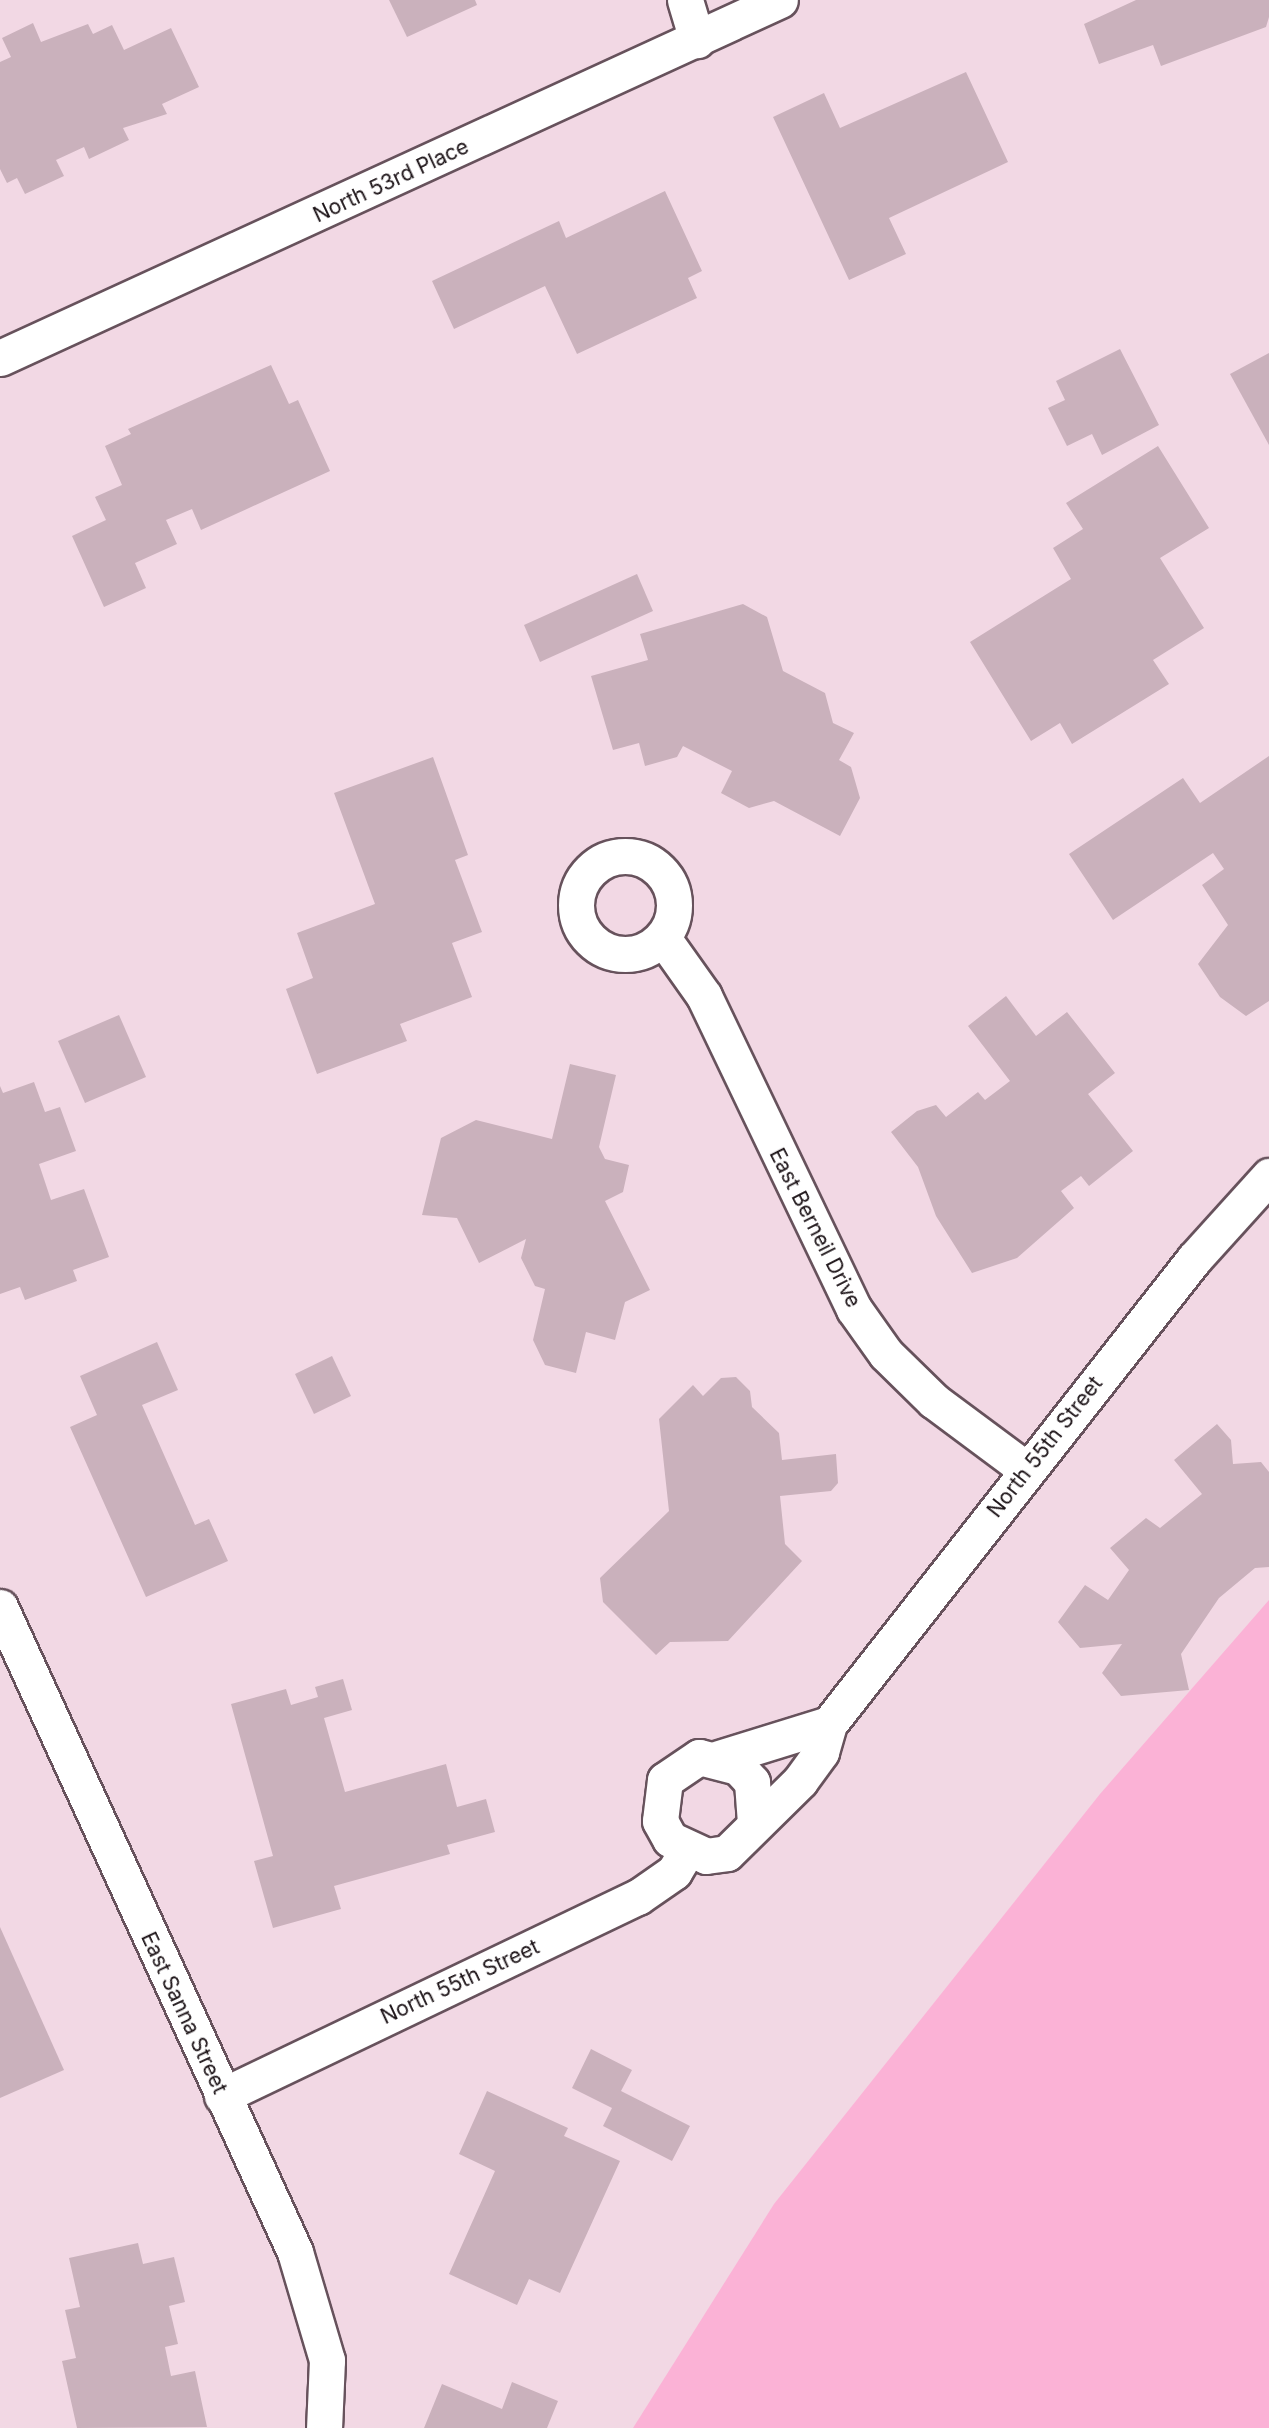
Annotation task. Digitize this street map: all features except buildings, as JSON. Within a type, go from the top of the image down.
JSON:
[{"type":"street","points":[[685,0],[696,40]]},
{"type":"street","name":"North 53rd Place","points":[[0,358],[780,0]]},
{"type":"street","name":"East Berneil Drive","points":[[663,938],[704,996],[854,1309],[886,1354],[934,1401],[1027,1470]]},
{"type":"street","name":"North 55th Street","points":[[222,2096],[638,1897],[674,1871],[686,1852],[727,1853],[807,1772],[829,1724],[1194,1259],[1269,1176]]},
{"type":"street","name":"East Sanna Street","points":[[2,1617],[222,2096],[315,2309],[327,2360],[324,2428]]},
{"type":"street","points":[[686,1852],[660,1821],[665,1780],[689,1761],[719,1758],[829,1724]]},
{"type":"street","points":[[719,1758],[752,1782],[755,1823]]},
{"type":"shaded area","points":[[1269,1600],[1269,2428],[633,2428],[774,2204],[1100,1794]]}]
